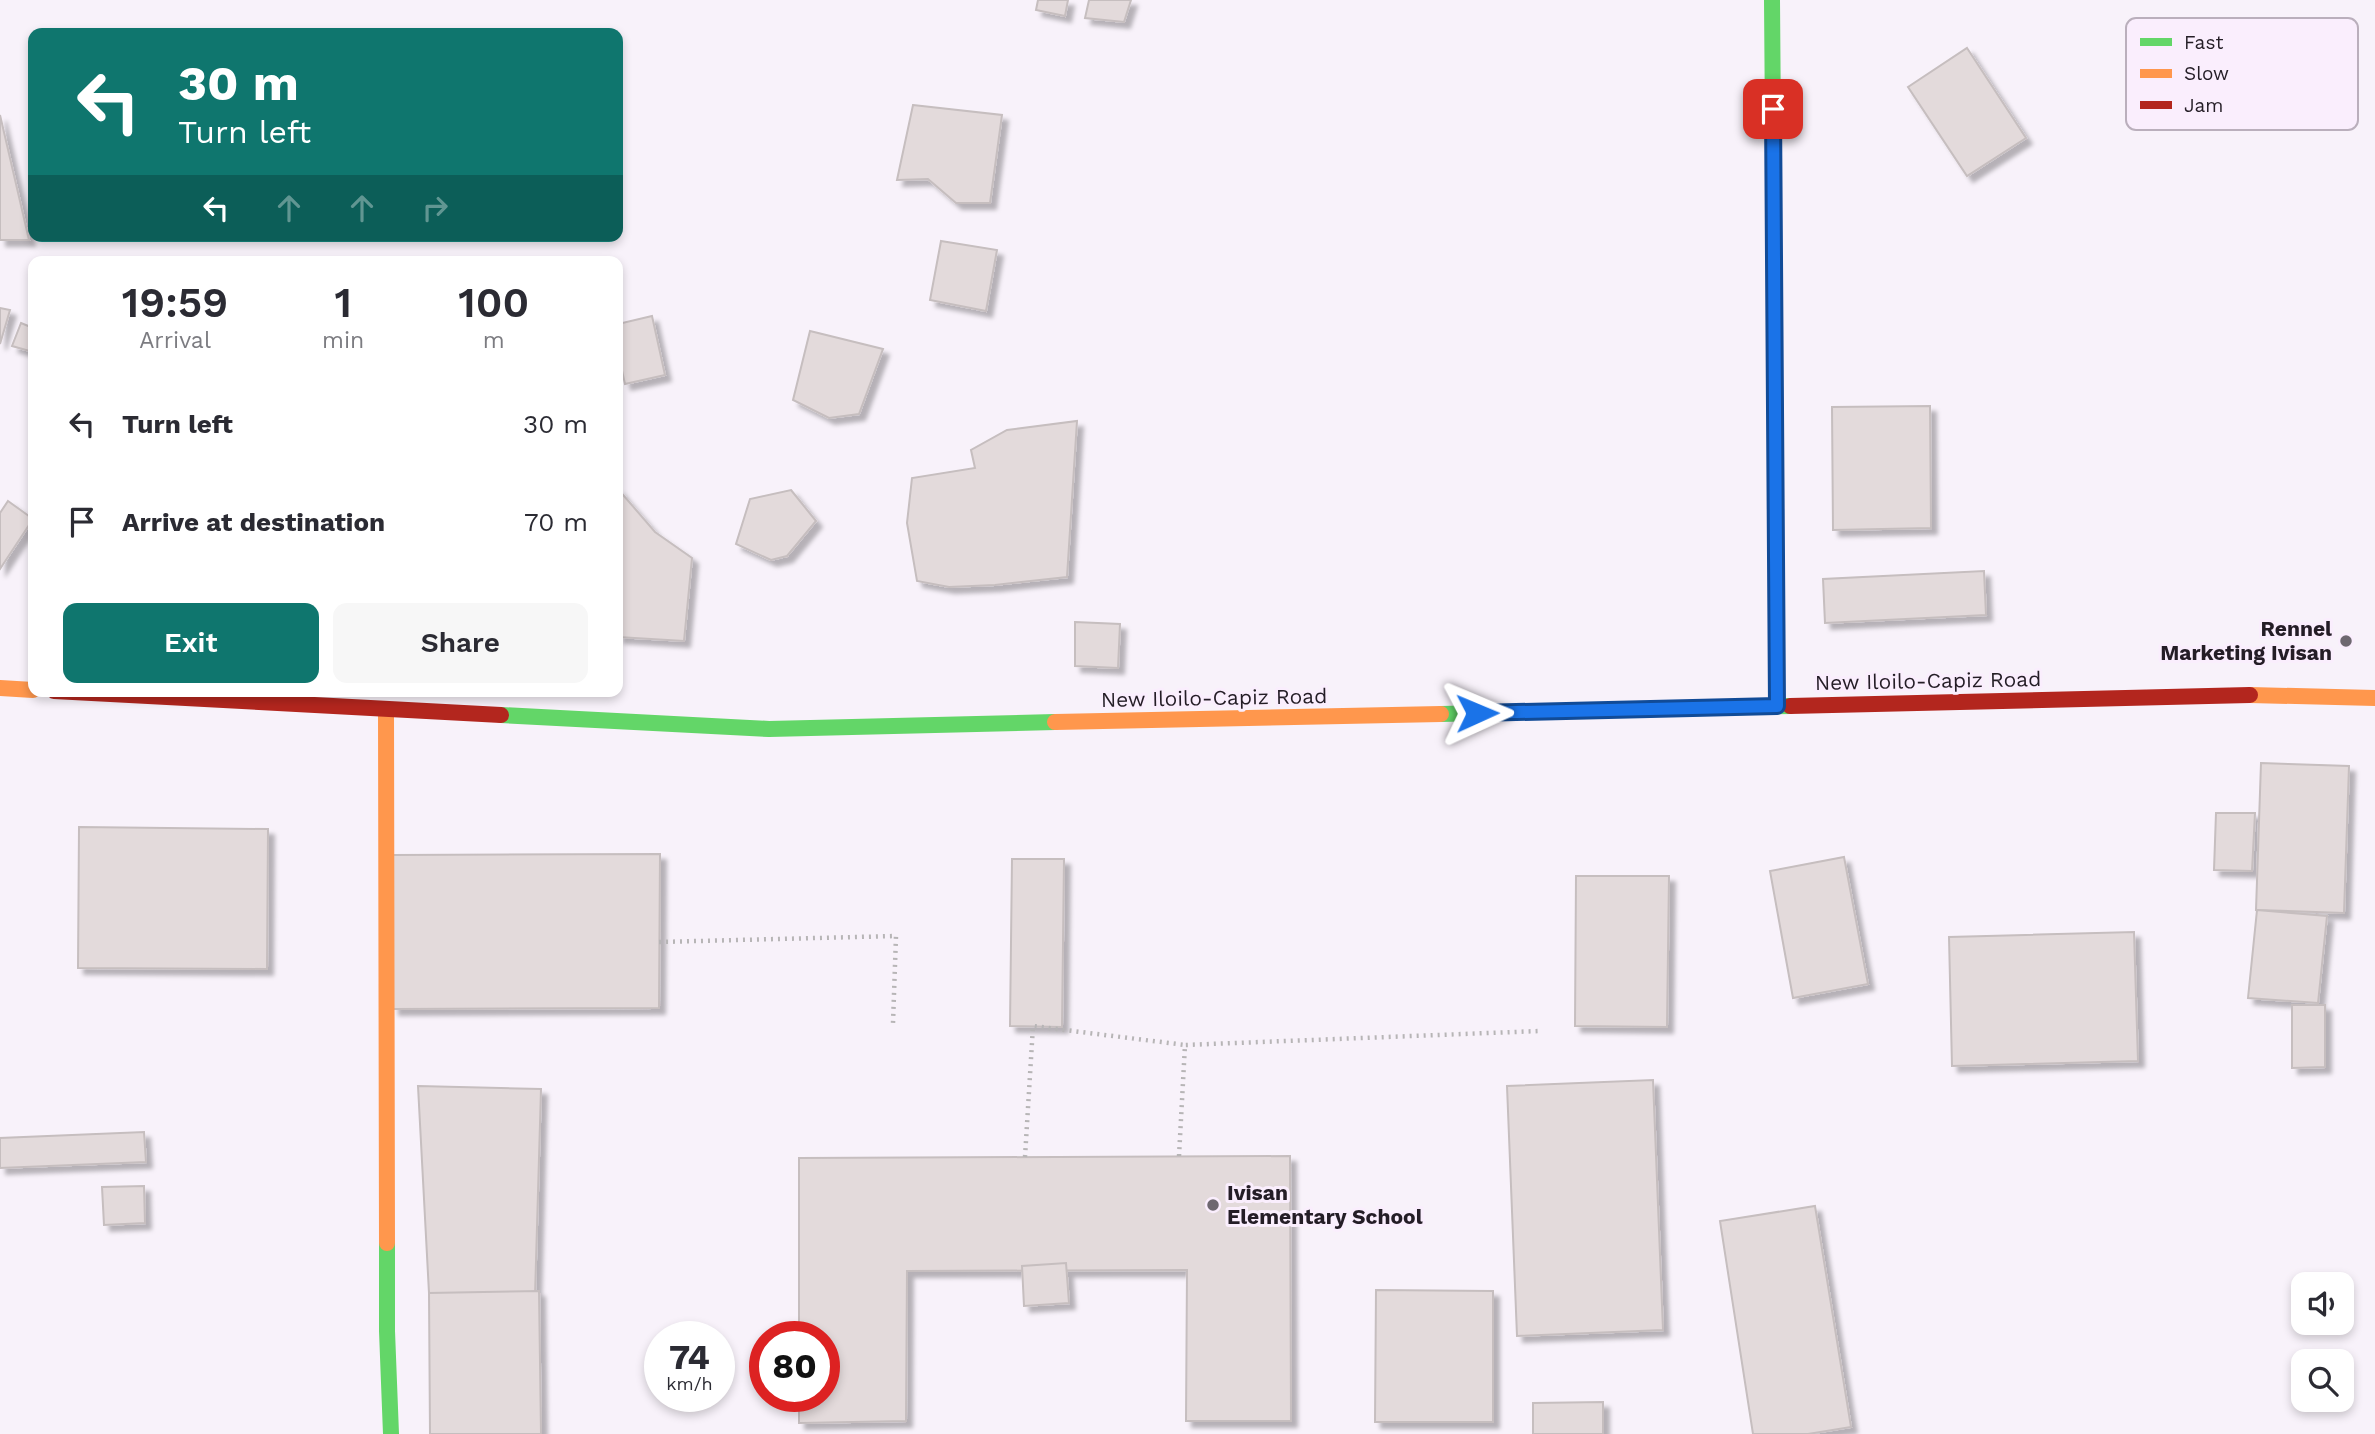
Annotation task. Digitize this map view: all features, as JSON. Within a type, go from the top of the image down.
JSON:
[{"type":"main road","points":[[1772,0],[1777,706]]},
{"type":"main road","points":[[0,688],[28,690]]},
{"type":"main road","name":"New Iloilo-Capiz Road","points":[[159,697],[769,729],[2250,695],[2375,698]]},
{"type":"main road","points":[[386,710],[387,1331],[391,1434]]},
{"type":"path","points":[[659,942],[896,936],[893,1023]]},
{"type":"path","points":[[1025,1157],[1033,1026],[1185,1045],[1539,1031]]},
{"type":"path","points":[[1178,1156],[1185,1045]]},
{"type":"building","points":[[1038,0],[1068,0],[1065,16],[1036,10]]},
{"type":"building","points":[[1089,0],[1131,0],[1124,22],[1085,18]]},
{"type":"building","points":[[1967,48],[2026,138],[1967,176],[1908,87]]},
{"type":"building","points":[[913,105],[1002,115],[990,203],[956,203],[928,179],[897,180]]},
{"type":"building","points":[[0,115],[28,240],[0,240]]},
{"type":"building","points":[[941,241],[997,250],[986,311],[930,300]]},
{"type":"building","points":[[0,308],[10,310],[0,344]]},
{"type":"building","points":[[652,316],[665,375],[625,384],[623,323]]},
{"type":"building","points":[[21,323],[28,326],[28,351],[12,346]]},
{"type":"building","points":[[810,331],[883,349],[859,414],[829,418],[793,400]]},
{"type":"building","points":[[1930,406],[1931,528],[1833,530],[1832,407]]},
{"type":"building","points":[[1077,421],[1067,577],[949,587],[917,581],[907,523],[912,478],[975,468],[971,450],[1007,430]]},
{"type":"building","points":[[791,490],[816,521],[787,556],[771,560],[736,544],[750,499]]},
{"type":"building","points":[[623,495],[655,532],[692,558],[684,641],[623,637]]},
{"type":"building","points":[[8,501],[28,515],[28,527],[0,569],[0,513]]},
{"type":"building","points":[[1984,571],[1986,615],[1825,623],[1823,579]]},
{"type":"building","points":[[1075,622],[1120,624],[1118,668],[1075,666]]},
{"type":"building","points":[[2261,763],[2349,766],[2344,913],[2256,910]]},
{"type":"building","points":[[2216,813],[2255,813],[2252,871],[2214,870]]},
{"type":"building","points":[[79,827],[268,829],[267,969],[78,968]]},
{"type":"building","points":[[660,854],[659,1008],[393,1009],[393,855]]},
{"type":"building","points":[[1844,857],[1868,984],[1793,998],[1770,871]]},
{"type":"building","points":[[1012,859],[1064,859],[1062,1027],[1010,1026]]},
{"type":"building","points":[[1576,876],[1669,876],[1667,1027],[1575,1026]]},
{"type":"building","points":[[2257,910],[2327,916],[2318,1003],[2248,998]]},
{"type":"building","points":[[2134,932],[2138,1061],[1952,1066],[1949,937]]},
{"type":"building","points":[[2292,1005],[2325,1005],[2325,1067],[2292,1068]]},
{"type":"building","points":[[1653,1080],[1663,1330],[1517,1336],[1507,1086]]},
{"type":"building","points":[[418,1086],[541,1089],[535,1296],[429,1293]]},
{"type":"building","points":[[144,1132],[146,1162],[0,1168],[0,1138]]},
{"type":"building","points":[[1290,1156],[1291,1421],[1186,1421],[1187,1270],[907,1271],[906,1421],[799,1423],[799,1412],[840,1412],[840,1321],[799,1321],[799,1158]]},
{"type":"building","points":[[144,1186],[145,1223],[104,1225],[102,1187]]},
{"type":"building","points":[[1815,1206],[1851,1427],[1808,1434],[1753,1434],[1720,1221]]},
{"type":"building","points":[[1066,1263],[1069,1303],[1024,1306],[1022,1266]]},
{"type":"building","points":[[1376,1290],[1493,1291],[1493,1422],[1375,1422]]},
{"type":"building","points":[[539,1291],[541,1434],[430,1434],[429,1293]]},
{"type":"building","points":[[1603,1402],[1603,1434],[1533,1434],[1533,1403]]},
{"type":"traffic: fast","points":[[1772,0],[1775,385]]},
{"type":"traffic: fast","points":[[1441,714],[1790,706]]},
{"type":"traffic: fast","points":[[501,715],[769,729],[1055,722]]},
{"type":"traffic: fast","points":[[387,1243],[391,1434]]},
{"type":"traffic: slow","points":[[0,688],[28,690]]},
{"type":"traffic: slow","points":[[2250,695],[2375,698]]},
{"type":"traffic: slow","points":[[386,710],[387,1243]]},
{"type":"traffic: slow","points":[[1055,722],[1441,714]]},
{"type":"traffic: jam","points":[[1775,385],[1777,706]]},
{"type":"traffic: jam","points":[[1790,706],[2250,695]]},
{"type":"traffic: jam","points":[[166,697],[501,715]]},
{"type":"place","name":"Rennel Marketing Ivisan","points":[[2346,641]]},
{"type":"place","name":"Ivisan Elementary School","points":[[1213,1205]]},
{"type":"route","points":[[1477,713],[1777,706],[1773,109]]}]
